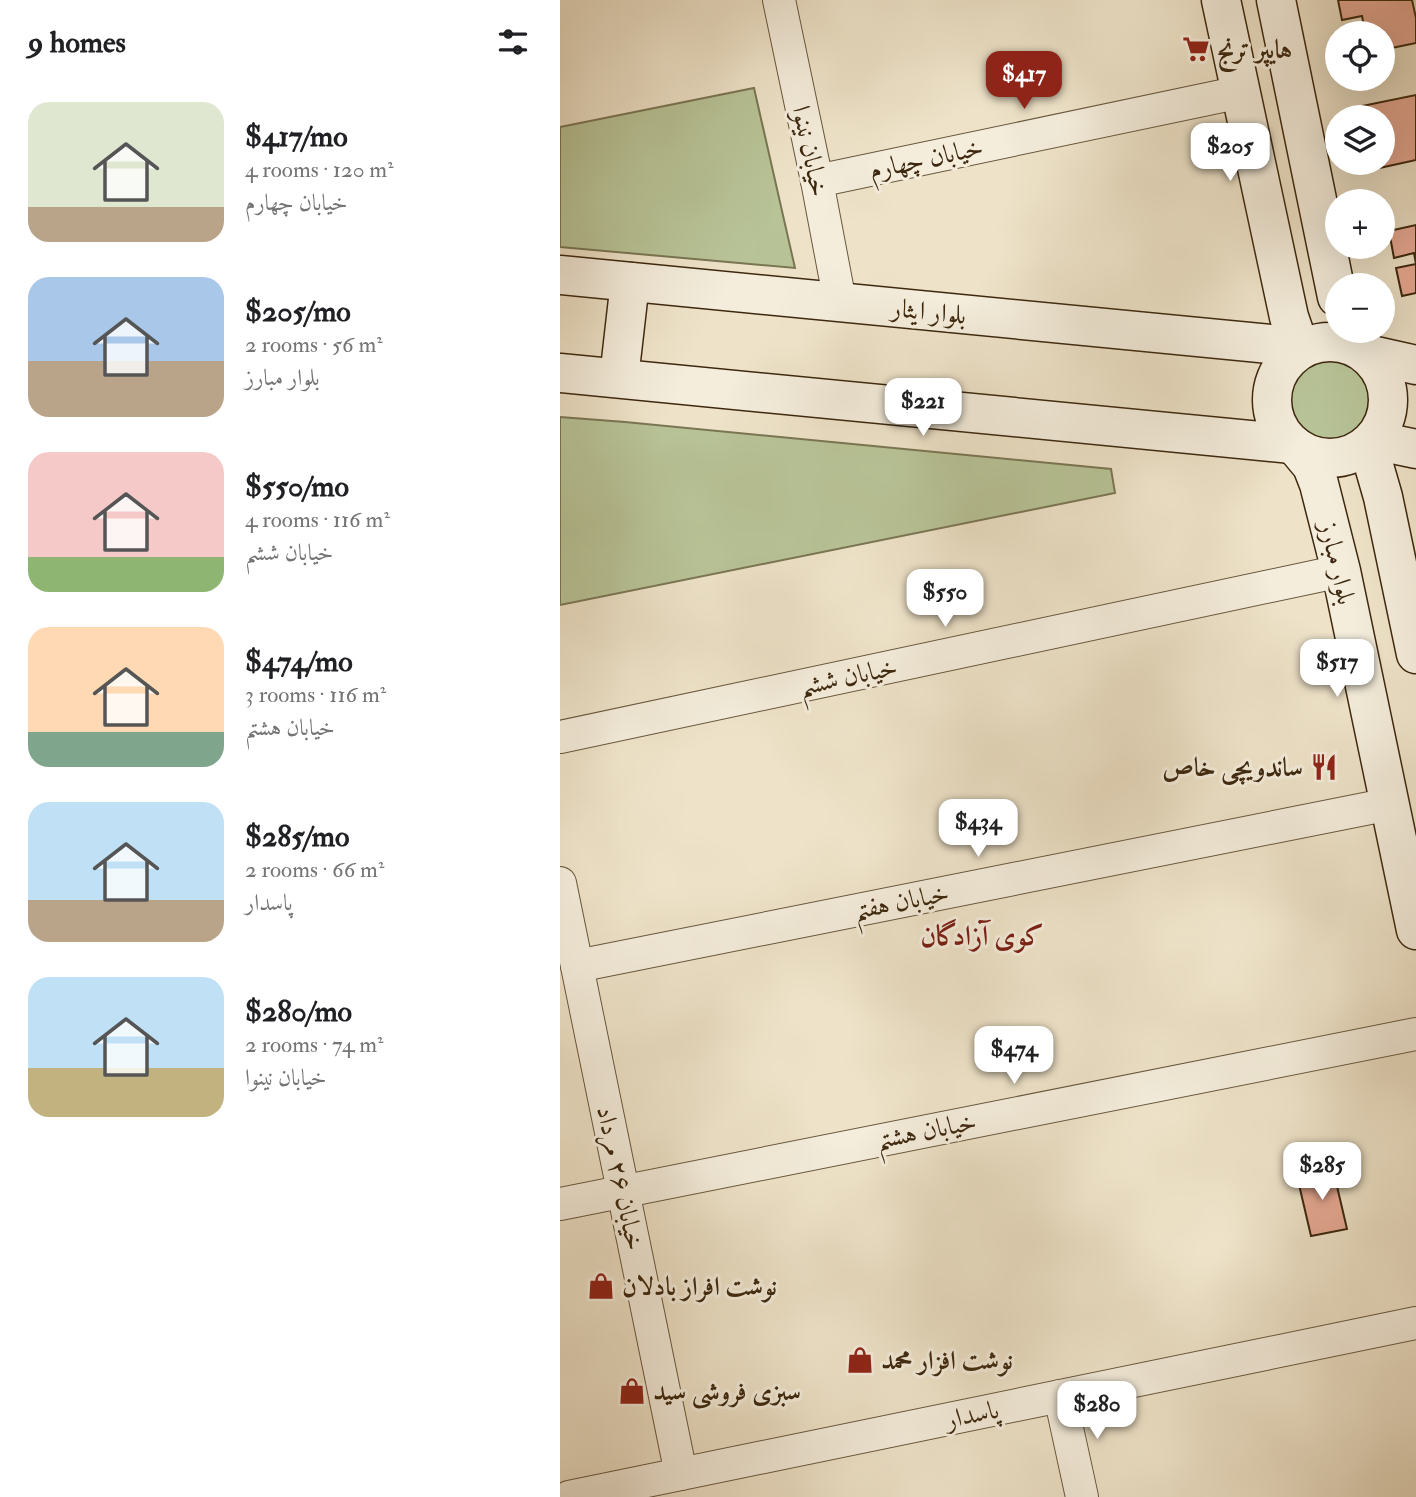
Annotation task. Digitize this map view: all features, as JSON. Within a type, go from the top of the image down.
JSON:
[{"type":"main road","points":[[1221,0],[1298,351]]},
{"type":"main road","points":[[1276,0],[1332,273]]},
{"type":"main road","name":"بلوار ایثار","points":[[560,275],[1270,344],[1298,351]]},
{"type":"main road","points":[[619,378],[630,282]]},
{"type":"main road","points":[[1357,344],[1376,362],[1387,384],[1389,397],[1385,421],[1371,442],[1352,454],[1338,458],[1324,458],[1294,446],[1282,434],[1276,422],[1271,397],[1279,371],[1298,351],[1329,341],[1357,344],[1416,365]]},
{"type":"main road","points":[[560,373],[1294,446]]},
{"type":"main road","points":[[1371,442],[1416,449]]},
{"type":"main road","points":[[1371,442],[1416,654]]},
{"type":"main road","name":"بلوار مبارز","points":[[1294,446],[1312,466],[1319,484],[1341,571],[1416,930]]},
{"type":"street","name":"خیابان نینوا","points":[[779,0],[840,302]]},
{"type":"street","name":"خیابان چهارم","points":[[817,181],[1241,92]]},
{"type":"street","name":"خیابان ششم","points":[[560,737],[1341,571]]},
{"type":"street","name":"خیابان هفتم","points":[[577,966],[1390,804]]},
{"type":"street","name":"خیابان ۲۶ مرداد","points":[[560,883],[681,1474]]},
{"type":"street","name":"خیابان هشتم","points":[[560,1204],[1416,1034]]},
{"type":"street","name":"پاسدار","points":[[569,1497],[1416,1323]]},
{"type":"street","points":[[1060,1396],[1082,1497]]},
{"type":"green space","points":[[754,88],[795,268],[560,247],[560,127]]},
{"type":"green space","points":[[1329,354],[1346,358],[1361,368],[1371,383],[1375,400],[1371,417],[1361,432],[1346,442],[1329,446],[1312,442],[1297,432],[1287,417],[1283,400],[1287,383],[1297,368],[1312,358]]},
{"type":"green space","points":[[560,417],[1111,469],[1115,493],[560,605]]},
{"type":"building","points":[[1338,0],[1412,0],[1416,18],[1416,43],[1395,47],[1395,21],[1363,21],[1362,16],[1342,20]]},
{"type":"building","points":[[1416,95],[1416,160],[1395,165],[1395,105],[1367,105]]},
{"type":"building","points":[[1416,225],[1416,264],[1414,253],[1395,258],[1395,230]]},
{"type":"building","points":[[1416,264],[1416,293],[1402,296],[1396,268]]},
{"type":"building","points":[[1333,1169],[1347,1229],[1311,1236],[1297,1176]]},
{"type":"place","name":"هایپر ترنج","points":[[1196,49]]},
{"type":"place","name":"ساندویچی خاص","points":[[1324,767]]},
{"type":"place","name":"نوشت افراز بادلان","points":[[601,1286]]},
{"type":"place","name":"نوشت افزار محمد","points":[[860,1360]]},
{"type":"place","name":"سبزی فروشی سید","points":[[632,1391]]},
{"type":"district","name":"کوی آزادگان","points":[[982,935]]}]
